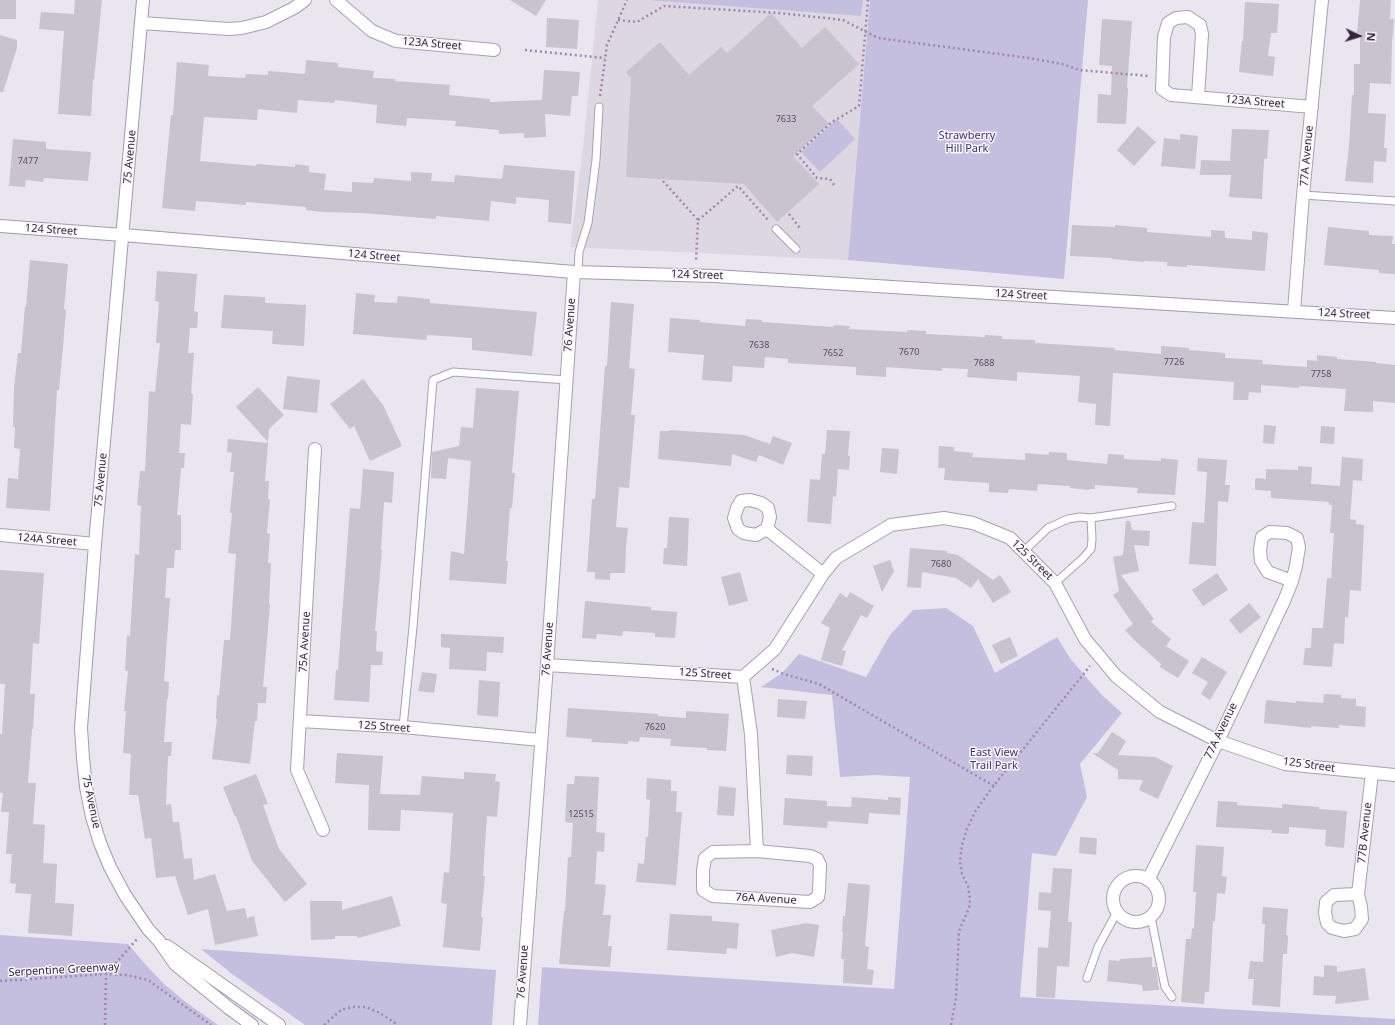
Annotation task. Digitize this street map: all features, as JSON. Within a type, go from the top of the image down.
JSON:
[{"type":"street","name":"75 Avenue","points":[[143,0],[95,544],[82,728],[86,788],[92,817],[100,843],[110,867],[125,895],[148,929],[159,941],[175,964],[252,1025]]},
{"type":"street","points":[[141,23],[229,29],[242,28],[266,22],[294,8],[305,0]]},
{"type":"street","name":"123A Street","points":[[336,0],[372,31],[396,41],[494,50]]},
{"type":"street","name":"77A Avenue","points":[[1294,311],[1303,195],[1322,0]]},
{"type":"street","name":"123A Street","points":[[1198,97],[1202,34],[1200,25],[1188,18],[1176,18],[1168,23],[1164,37],[1162,89],[1170,95],[1312,107]]},
{"type":"street","name":"124 Street","points":[[0,226],[576,272],[714,276],[1395,318]]},
{"type":"street","name":"76 Avenue","points":[[520,1025],[576,272]]},
{"type":"street","name":"75A Avenue","points":[[315,449],[297,770],[323,830]]},
{"type":"street","name":"125 Street","points":[[546,665],[742,677],[775,649],[822,574],[836,558],[891,525],[944,518],[973,523],[1010,538],[1055,583],[1085,639],[1116,676],[1160,712],[1218,741],[1285,764],[1395,775]]},
{"type":"street","points":[[767,529],[822,574]]},
{"type":"street","name":"124A Street","points":[[0,535],[95,544]]},
{"type":"street","name":"77A Avenue","points":[[1148,880],[1218,741],[1292,581]]},
{"type":"street","points":[[742,677],[751,734],[757,851]]},
{"type":"street","name":"125 Street","points":[[300,721],[403,727],[540,740]]},
{"type":"street","name":"77B Avenue","points":[[1358,894],[1372,773]]},
{"type":"street","name":"76A Avenue","points":[[757,851],[810,856],[817,859],[820,864],[818,897],[810,902],[713,896],[703,890],[703,870],[705,858],[713,852],[757,851]]},
{"type":"street","points":[[1133,876],[1141,877],[1153,884],[1157,890],[1159,897],[1156,911],[1151,917],[1144,921],[1137,923],[1129,922],[1122,918],[1117,912],[1113,898],[1115,890],[1125,879],[1133,876]]},
{"type":"street","name":"75 Avenue","points":[[159,941],[279,1025]]},
{"type":"lane","points":[[576,272],[579,252],[588,223],[596,160],[599,107]]},
{"type":"lane","points":[[1303,195],[1395,201]]},
{"type":"lane","points":[[776,229],[796,248]]},
{"type":"lane","points":[[403,727],[413,627],[433,380],[453,372],[567,380]]},
{"type":"lane","points":[[1024,552],[1048,528],[1068,520],[1080,517],[1091,518],[1172,506]]},
{"type":"lane","points":[[1055,583],[1091,549],[1091,518]]},
{"type":"lane","points":[[1087,978],[1098,947],[1117,912]]},
{"type":"lane","points":[[1151,917],[1165,987],[1172,997]]},
{"type":"path","points":[[599,107],[607,45],[627,0]]},
{"type":"path","points":[[834,185],[830,179],[817,178],[797,154],[832,122],[859,106],[868,0]]},
{"type":"path","points":[[618,20],[637,22],[664,6],[779,13],[843,20],[878,38],[1029,58],[1062,64],[1078,70],[1152,76]]},
{"type":"path","points":[[525,50],[605,58]]},
{"type":"path","points":[[663,181],[698,220],[696,261]]},
{"type":"path","points":[[698,220],[738,186],[776,229]]},
{"type":"path","points":[[789,214],[800,228]]},
{"type":"path","points":[[950,1025],[956,998],[959,931],[969,908],[970,899],[968,886],[962,874],[960,862],[962,845],[967,829],[975,812],[994,786],[1090,666]]},
{"type":"path","points":[[771,668],[784,674],[819,684],[994,786]]},
{"type":"path","points":[[105,1025],[106,974],[148,929]]},
{"type":"path","name":"Serpentine Greenway","points":[[0,981],[106,974],[127,975],[148,980],[211,1025]]},
{"type":"path","points":[[324,1025],[340,1010],[352,1007],[366,1007],[380,1013],[398,1025]]},
{"type":"shaded area","points":[[598,0],[870,0],[848,260],[570,247],[583,148]]},
{"type":"green space","points":[[648,0],[863,0],[861,16]]},
{"type":"green space","name":"Strawberry Hill Park","points":[[870,0],[1088,0],[1064,279],[848,260]]},
{"type":"green space","points":[[837,119],[855,139],[820,172],[801,152]]},
{"type":"green space","name":"East View Trail Park","points":[[946,608],[973,626],[995,673],[1057,637],[1070,658],[1086,677],[1103,696],[1122,713],[1080,764],[1087,797],[1056,856],[1032,853],[1020,997],[1395,1019],[1395,1025],[538,1025],[542,967],[894,989],[910,777],[875,775],[840,777],[832,695],[761,687],[782,673],[799,654],[866,677],[890,635],[913,610]]},
{"type":"green space","points":[[0,935],[128,944],[163,983],[183,1000],[218,1025],[0,1025]]},
{"type":"green space","points":[[201,949],[496,970],[492,1025],[305,1025],[232,974]]},
{"type":"building","points":[[0,0],[16,0],[16,19],[0,19]]},
{"type":"building","points":[[75,0],[102,0],[94,80],[93,79],[91,116],[58,114],[64,31],[39,29],[41,12],[74,14]]},
{"type":"building","points":[[510,0],[546,0],[536,16]]},
{"type":"building","points":[[1360,0],[1391,0],[1390,19],[1394,19],[1391,84],[1370,83],[1368,113],[1386,114],[1384,148],[1387,148],[1386,162],[1374,161],[1373,183],[1345,181],[1352,95],[1354,95],[1354,64],[1360,64],[1360,34],[1357,33]]},
{"type":"building","points":[[1245,2],[1279,4],[1277,33],[1271,33],[1268,56],[1275,57],[1273,76],[1239,72],[1243,41]]},
{"type":"building","points":[[771,13],[802,48],[825,27],[859,64],[812,106],[829,124],[793,156],[819,184],[777,222],[744,184],[626,177],[631,78],[626,72],[660,42],[689,75],[721,47],[727,53]]},
{"type":"building","points":[[547,18],[579,20],[577,49],[546,47]]},
{"type":"building","points":[[1102,19],[1132,21],[1126,124],[1097,123],[1098,94],[1111,95],[1112,66],[1099,65]]},
{"type":"building","points":[[0,35],[17,40],[17,48],[3,92],[0,92]]},
{"type":"building","points":[[306,60],[338,63],[338,67],[374,71],[373,78],[450,85],[449,95],[490,99],[490,102],[542,100],[544,70],[580,72],[578,96],[572,96],[570,116],[545,114],[546,137],[524,138],[524,133],[499,134],[499,130],[455,126],[456,121],[407,118],[406,126],[376,123],[377,105],[335,100],[334,103],[298,100],[297,113],[258,109],[257,120],[204,117],[200,161],[256,166],[257,164],[295,167],[295,164],[309,166],[309,172],[326,174],[324,190],[352,192],[352,182],[373,183],[374,178],[411,181],[411,172],[432,173],[431,181],[454,182],[455,175],[502,179],[504,165],[575,171],[571,224],[548,222],[549,200],[516,197],[516,204],[491,201],[489,221],[436,216],[436,219],[362,213],[322,212],[306,210],[306,207],[246,202],[246,205],[196,201],[195,211],[162,208],[171,115],[173,115],[177,62],[209,65],[208,76],[245,78],[246,74],[268,75],[268,71],[305,74]]},
{"type":"building","points":[[1138,126],[1156,142],[1134,166],[1117,150]]},
{"type":"building","points":[[1232,129],[1269,130],[1267,159],[1264,159],[1262,199],[1229,197],[1231,175],[1200,175],[1201,160],[1230,161]]},
{"type":"building","points":[[1180,134],[1198,136],[1195,169],[1161,166],[1164,138],[1180,140]]},
{"type":"building","points":[[13,139],[46,142],[46,149],[91,152],[88,181],[44,178],[43,182],[26,180],[25,187],[9,186]]},
{"type":"building","points":[[1072,225],[1115,227],[1115,225],[1147,228],[1147,232],[1211,237],[1211,230],[1225,231],[1225,238],[1252,240],[1252,231],[1268,233],[1265,271],[1187,265],[1187,267],[1167,266],[1167,262],[1144,262],[1112,258],[1070,256]]},
{"type":"building","points":[[1328,227],[1369,231],[1369,235],[1393,236],[1392,244],[1395,244],[1395,274],[1379,273],[1379,270],[1324,265]]},
{"type":"building","points":[[30,260],[68,264],[64,309],[66,310],[63,347],[59,390],[57,390],[50,511],[6,508],[8,478],[18,479],[20,449],[14,448],[14,387],[18,353],[21,353]]},
{"type":"building","points":[[157,271],[197,274],[194,311],[198,312],[197,328],[190,328],[188,353],[194,353],[191,394],[193,394],[191,425],[181,424],[179,453],[185,453],[184,468],[181,468],[177,515],[181,515],[181,550],[175,550],[174,568],[167,568],[165,598],[170,598],[164,681],[169,682],[164,742],[172,742],[171,756],[168,756],[166,805],[171,804],[173,822],[179,822],[184,859],[192,858],[194,880],[215,874],[227,911],[245,908],[247,918],[254,916],[258,936],[215,945],[208,909],[188,915],[175,876],[156,878],[151,838],[145,839],[138,795],[129,795],[131,754],[123,753],[126,711],[124,711],[128,671],[125,671],[127,635],[130,636],[135,554],[139,555],[141,506],[137,505],[140,471],[145,471],[149,391],[155,392],[160,343],[156,343],[159,302],[155,301]]},
{"type":"building","points":[[356,293],[375,295],[374,302],[397,303],[398,296],[430,299],[430,303],[537,312],[532,356],[472,350],[472,338],[427,335],[426,340],[353,334]]},
{"type":"building","points":[[224,295],[265,297],[265,303],[306,305],[304,346],[272,344],[273,331],[221,328]]},
{"type":"building","points":[[611,302],[634,304],[629,368],[635,369],[631,415],[635,415],[629,488],[619,487],[616,527],[628,528],[625,573],[610,573],[610,580],[595,579],[595,572],[587,572],[592,499],[595,499],[605,366],[607,366]]},
{"type":"building","points":[[670,318],[745,326],[746,319],[762,320],[762,322],[833,327],[834,325],[850,326],[849,329],[907,332],[907,330],[926,331],[926,334],[985,337],[985,335],[1002,336],[1002,339],[1035,340],[1035,343],[1115,348],[1114,350],[1161,354],[1161,346],[1189,348],[1189,350],[1225,353],[1225,358],[1263,360],[1262,364],[1307,367],[1307,360],[1317,361],[1317,355],[1337,357],[1337,359],[1395,365],[1395,403],[1373,401],[1373,412],[1344,411],[1346,389],[1299,386],[1299,388],[1261,385],[1261,393],[1249,392],[1248,400],[1233,400],[1234,382],[1113,373],[1110,426],[1095,425],[1096,404],[1078,402],[1080,376],[1017,372],[1017,381],[967,377],[968,369],[942,368],[942,371],[886,367],[886,377],[856,375],[856,367],[788,363],[788,359],[765,357],[764,368],[733,366],[732,382],[702,380],[704,355],[668,352]]},
{"type":"building","points":[[287,376],[320,380],[317,413],[283,409]]},
{"type":"building","points":[[363,379],[383,405],[402,446],[370,461],[354,426],[350,429],[330,404]]},
{"type":"building","points":[[258,387],[284,415],[269,429],[268,442],[236,407]]},
{"type":"building","points":[[476,388],[519,391],[512,473],[515,473],[512,508],[510,508],[506,561],[508,561],[506,584],[449,580],[451,551],[464,554],[471,461],[448,458],[446,479],[431,478],[432,452],[459,446],[461,427],[473,428]]},
{"type":"building","points":[[1264,425],[1276,426],[1274,444],[1263,443]]},
{"type":"building","points":[[1321,426],[1335,427],[1334,444],[1320,443]]},
{"type":"building","points":[[669,430],[744,435],[770,444],[773,436],[792,443],[783,465],[759,455],[756,462],[732,454],[731,466],[658,459],[660,431]]},
{"type":"building","points":[[827,430],[850,431],[848,456],[850,456],[849,470],[838,469],[836,497],[833,496],[831,524],[807,522],[810,479],[820,480],[822,454],[825,454]]},
{"type":"building","points":[[228,439],[268,443],[265,481],[269,481],[268,499],[270,499],[267,533],[270,534],[268,563],[271,563],[270,605],[263,687],[267,687],[266,703],[258,703],[257,721],[255,721],[250,764],[212,759],[217,719],[217,695],[219,696],[224,640],[230,640],[236,554],[228,553],[234,472],[230,472],[232,453],[227,452]]},
{"type":"building","points":[[939,446],[954,447],[954,451],[973,453],[972,457],[1025,460],[1025,453],[1049,455],[1049,452],[1067,453],[1067,460],[1107,464],[1108,454],[1124,455],[1124,459],[1161,461],[1161,458],[1178,460],[1175,495],[1137,493],[1138,488],[1095,485],[1095,489],[1089,490],[1070,488],[1070,486],[1038,484],[1037,491],[1009,489],[1008,493],[989,492],[989,483],[944,480],[945,468],[938,468]]},
{"type":"building","points":[[882,448],[899,449],[897,474],[880,472]]},
{"type":"building","points":[[1342,457],[1363,459],[1362,481],[1353,480],[1350,519],[1356,520],[1356,524],[1364,525],[1361,591],[1350,590],[1348,618],[1345,617],[1344,644],[1334,643],[1332,667],[1303,665],[1305,648],[1311,648],[1312,628],[1323,628],[1327,578],[1331,578],[1334,533],[1330,533],[1332,505],[1329,505],[1329,502],[1271,498],[1271,491],[1255,490],[1255,478],[1266,479],[1266,469],[1298,470],[1298,466],[1312,467],[1311,484],[1340,486]]},
{"type":"building","points":[[1198,458],[1227,460],[1225,485],[1230,485],[1228,502],[1218,501],[1216,566],[1189,564],[1192,522],[1204,523],[1207,472],[1197,471]]},
{"type":"building","points":[[363,469],[394,472],[392,503],[384,502],[382,550],[375,631],[377,631],[376,651],[383,652],[382,665],[371,665],[369,702],[334,700],[336,670],[338,670],[350,508],[360,509]]},
{"type":"building","points":[[669,517],[689,518],[687,566],[663,564],[664,548],[667,548]]},
{"type":"building","points":[[1126,521],[1130,521],[1132,530],[1150,531],[1149,546],[1134,545],[1139,571],[1121,575],[1154,619],[1151,622],[1171,639],[1166,646],[1189,661],[1178,678],[1160,667],[1161,664],[1125,630],[1133,624],[1113,595],[1119,591],[1113,557],[1123,555]]},
{"type":"building","points":[[910,548],[947,551],[947,553],[958,555],[993,580],[1000,575],[1011,592],[993,603],[978,579],[971,588],[956,578],[922,572],[921,588],[907,587]]},
{"type":"building","points":[[890,560],[894,571],[882,592],[873,566]]},
{"type":"building","points":[[0,570],[44,573],[39,644],[33,643],[30,694],[35,694],[28,783],[36,783],[33,824],[45,825],[43,863],[57,864],[55,903],[74,904],[72,936],[28,933],[31,894],[15,893],[16,884],[10,883],[12,854],[6,854],[9,812],[1,812],[3,793],[0,793],[0,734],[2,734],[5,684],[0,684]]},
{"type":"building","points":[[740,572],[748,601],[729,606],[721,577]]},
{"type":"building","points":[[1217,573],[1228,590],[1203,606],[1192,590]]},
{"type":"building","points":[[850,592],[874,606],[867,618],[861,615],[842,650],[846,651],[842,666],[821,660],[830,628],[821,623],[840,593],[847,598]]},
{"type":"building","points":[[585,601],[651,607],[651,610],[677,612],[675,638],[655,637],[655,633],[623,631],[622,636],[597,634],[596,639],[582,638]]},
{"type":"building","points":[[1249,603],[1261,617],[1240,634],[1229,620]]},
{"type":"building","points":[[441,634],[504,637],[503,653],[487,652],[486,671],[449,669],[450,648],[441,647]]},
{"type":"building","points":[[1010,637],[1018,656],[1001,664],[992,645]]},
{"type":"building","points":[[1202,657],[1227,672],[1210,700],[1201,694],[1208,682],[1192,673]]},
{"type":"building","points":[[422,672],[437,674],[434,693],[418,691]]},
{"type":"building","points":[[479,680],[500,682],[498,717],[477,715]]},
{"type":"building","points":[[1324,694],[1341,695],[1341,698],[1356,699],[1356,706],[1366,707],[1365,727],[1339,725],[1339,728],[1311,726],[1311,728],[1264,723],[1266,700],[1296,703],[1296,701],[1323,703]]},
{"type":"building","points":[[778,699],[807,701],[805,719],[777,717]]},
{"type":"building","points":[[568,708],[658,714],[658,716],[686,718],[686,711],[729,714],[726,751],[707,750],[707,748],[670,746],[671,739],[640,737],[639,742],[628,741],[628,744],[591,742],[592,739],[566,737]]},
{"type":"building","points":[[1112,732],[1126,741],[1118,755],[1155,757],[1173,766],[1158,799],[1139,790],[1143,780],[1118,779],[1118,770],[1092,753],[1098,753]]},
{"type":"building","points":[[337,753],[383,756],[380,794],[420,795],[422,776],[464,779],[464,772],[496,774],[495,781],[500,782],[497,817],[487,816],[483,876],[485,876],[481,917],[483,918],[480,951],[443,947],[447,904],[441,903],[444,872],[449,873],[453,813],[401,810],[400,831],[368,830],[369,785],[335,783]]},
{"type":"building","points":[[787,755],[813,756],[812,776],[786,774]]},
{"type":"building","points":[[256,774],[268,804],[263,805],[279,849],[307,884],[285,902],[252,861],[236,816],[235,817],[223,787]]},
{"type":"building","points":[[575,776],[599,777],[596,832],[605,833],[604,852],[597,851],[595,884],[606,885],[603,915],[611,915],[608,946],[612,946],[610,967],[559,964],[565,911],[568,857],[571,857],[573,823],[565,822],[567,784],[574,784]]},
{"type":"building","points":[[647,778],[671,780],[671,791],[677,791],[676,812],[682,812],[676,885],[636,882],[638,863],[644,864],[646,837],[648,837],[650,800],[646,799]]},
{"type":"building","points":[[719,786],[736,788],[734,816],[717,815]]},
{"type":"building","points":[[852,797],[888,800],[888,797],[901,798],[900,815],[869,813],[868,824],[828,821],[827,828],[783,825],[785,798],[827,801],[827,806],[851,807]]},
{"type":"building","points":[[1218,801],[1237,802],[1237,805],[1282,808],[1282,804],[1347,811],[1344,848],[1325,846],[1326,830],[1289,827],[1289,834],[1271,833],[1272,830],[1216,827]]},
{"type":"building","points":[[1080,837],[1097,838],[1096,855],[1079,853]]},
{"type":"building","points":[[1196,845],[1224,847],[1222,876],[1227,877],[1225,894],[1217,893],[1215,921],[1213,921],[1209,992],[1205,992],[1204,1004],[1181,1002],[1186,939],[1191,939],[1192,928],[1194,929],[1196,892],[1193,892]]},
{"type":"building","points":[[1053,868],[1072,869],[1068,922],[1072,922],[1069,967],[1057,966],[1055,998],[1036,997],[1038,947],[1048,948],[1051,911],[1038,910],[1039,892],[1051,893]]},
{"type":"building","points":[[848,883],[870,885],[865,946],[869,947],[867,969],[874,970],[872,985],[843,983],[844,959],[841,959],[842,932]]},
{"type":"building","points":[[392,896],[401,926],[358,938],[357,936],[335,936],[335,939],[311,940],[310,901],[342,901],[342,910]]},
{"type":"building","points":[[1263,907],[1288,909],[1286,935],[1288,935],[1287,954],[1283,954],[1280,1007],[1252,1005],[1254,979],[1248,979],[1250,961],[1263,962],[1265,924],[1262,924]]},
{"type":"building","points":[[670,914],[712,916],[712,921],[739,923],[737,949],[727,948],[726,954],[667,950]]},
{"type":"building","points":[[806,923],[819,925],[814,957],[792,953],[776,957],[771,930]]},
{"type":"building","points":[[1152,957],[1152,967],[1156,967],[1159,990],[1143,991],[1142,985],[1107,981],[1109,960],[1119,961],[1120,959]]},
{"type":"building","points":[[1324,965],[1337,966],[1337,972],[1365,968],[1369,1000],[1335,1004],[1336,996],[1313,995],[1314,976],[1324,977]]}]
